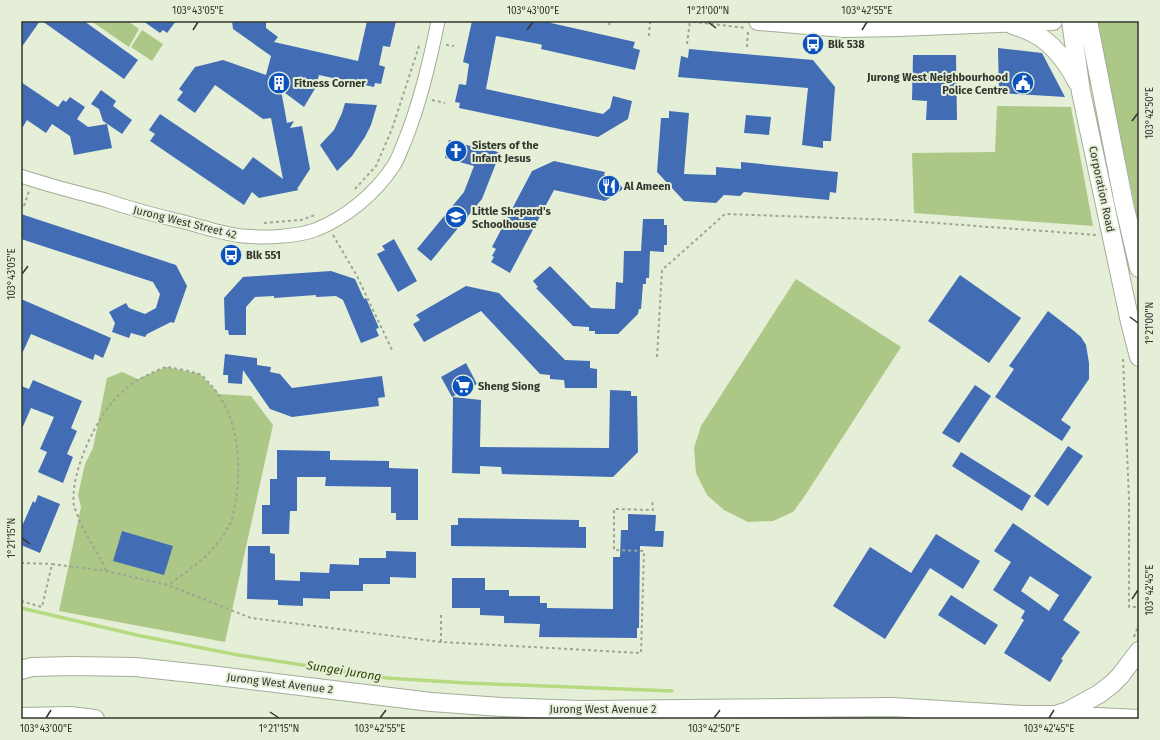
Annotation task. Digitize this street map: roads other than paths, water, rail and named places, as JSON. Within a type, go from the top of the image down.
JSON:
[{"type":"main road","points":[[758,21],[844,28],[1053,21]]},
{"type":"main road","name":"Corporation Road","points":[[1071,21],[1081,92],[1113,236],[1135,355]]},
{"type":"main road","name":"Corporation Road","points":[[1088,21],[1124,204],[1139,268]]},
{"type":"main road","points":[[1008,23],[1032,32],[1054,48],[1074,75],[1081,92]]},
{"type":"main road","points":[[1055,714],[1068,711],[1099,694],[1112,684],[1130,664],[1139,651]]},
{"type":"main road","name":"Jurong West Avenue 2","points":[[21,670],[32,667],[135,667],[431,702],[501,707],[582,710],[892,707],[1023,715],[1055,714],[1139,719]]},
{"type":"main road","points":[[21,717],[70,716],[95,719]]},
{"type":"street","name":"Jurong West Street 42","points":[[27,178],[128,208],[217,231],[243,236],[288,235],[315,230],[340,218],[361,202],[379,185],[395,164],[417,110],[430,64],[438,21]]},
{"type":"waterway","name":"Sungei Jurong","points":[[21,608],[141,636],[238,655],[387,678],[467,683],[672,691]]},
{"type":"place","name":"Blk 538","points":[[813,44]]},
{"type":"place","name":"Fitness Corner","points":[[279,83]]},
{"type":"place","name":"Jurong West Neighbourhood Police Centre","points":[[1023,83]]},
{"type":"place","name":"Sisters of the Infant Jesus","points":[[456,151]]},
{"type":"place","name":"Al Ameen","points":[[609,186]]},
{"type":"place","name":"Little Shepard's Schoolhouse","points":[[456,217]]},
{"type":"place","name":"Blk 551","points":[[231,255]]},
{"type":"place","name":"Sheng Siong","points":[[463,386]]}]
